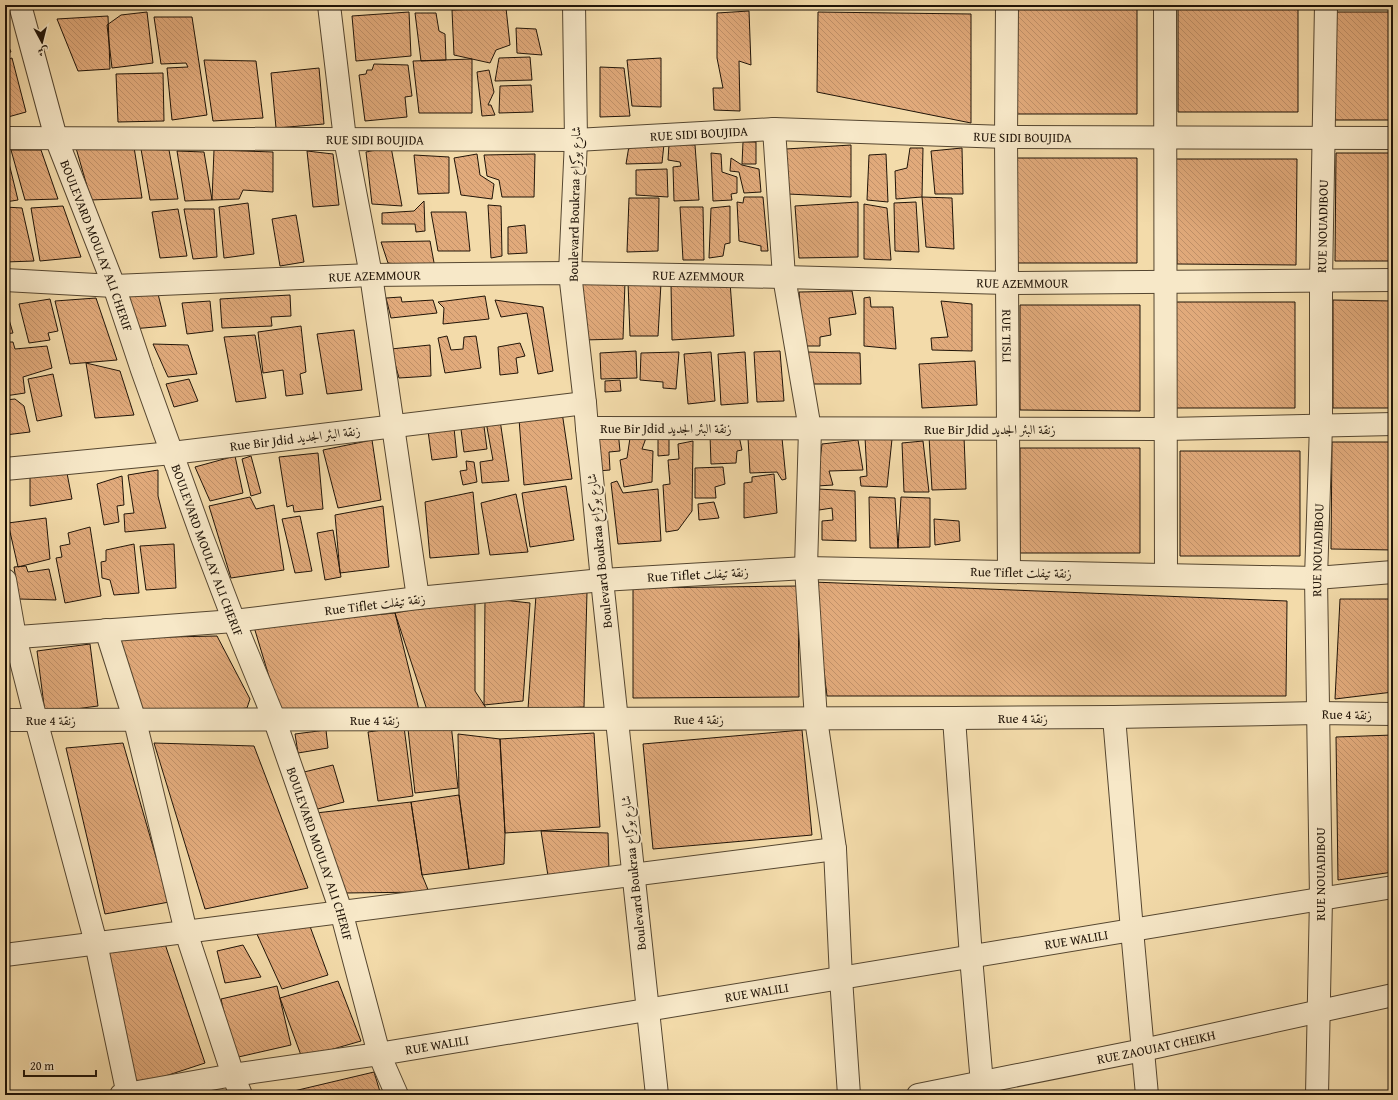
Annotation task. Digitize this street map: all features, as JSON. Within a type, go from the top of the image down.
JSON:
[{"type":"street","name":"BOULEVARD MOULAY ALI CHERIF","points":[[20,5],[56,138],[114,286],[142,370],[234,621],[275,721],[341,911],[379,1054],[396,1095]]},
{"type":"street","points":[[329,5],[345,139],[371,275],[418,598]]},
{"type":"street","name":"Boulevard Boukraa شارع بوكراع","points":[[574,5],[576,140],[570,272],[657,1095]]},
{"type":"street","name":"RUE TISLI","points":[[1007,5],[1006,137],[1009,572]]},
{"type":"street","points":[[1165,5],[1166,575]]},
{"type":"street","name":"RUE NOUADIBOU","points":[[1317,1095],[1321,898],[1316,578],[1321,425],[1320,280],[1326,5]]},
{"type":"street","name":"RUE SIDI BOUJIDA","points":[[5,138],[576,140],[774,129],[1006,137],[1393,138]]},
{"type":"street","points":[[774,129],[784,277],[810,429],[806,568],[816,719],[835,849],[841,978],[849,1095]]},
{"type":"street","name":"RUE AZEMMOUR","points":[[5,280],[114,286],[371,275],[570,272],[1007,283],[1393,280]]},
{"type":"street","name":"Rue Bir Jdid زنقة البئر الجديد","points":[[5,469],[172,453],[585,403]]},
{"type":"street","name":"Rue Bir Jdid زنقة البئر الجديد","points":[[587,428],[1166,429],[1393,424]]},
{"type":"street","name":"Rue Tiflet زنقة تيفلت","points":[[10,638],[234,621],[418,598],[602,580],[806,568],[1316,578],[1393,572]]},
{"type":"street","points":[[5,580],[10,638],[36,720],[96,943],[126,1095]]},
{"type":"street","points":[[106,630],[135,721],[186,932],[232,1075],[241,1095]]},
{"type":"street","name":"Rue 4 زنقة","points":[[5,720],[617,720],[1114,717],[1318,713],[1393,714]]},
{"type":"street","points":[[1114,717],[1147,1095]]},
{"type":"street","points":[[954,718],[982,1089]]},
{"type":"street","points":[[5,955],[835,849]]},
{"type":"street","name":"RUE WALILI","points":[[126,1095],[232,1075],[379,1054],[1393,887]]},
{"type":"street","name":"RUE ZAOUIAT CHEIKH","points":[[918,1095],[982,1089],[1143,1050],[1393,995]]},
{"type":"building","points":[[1178,6],[1298,6],[1298,112],[1178,112]]},
{"type":"building","points":[[506,8],[510,45],[496,50],[490,63],[454,55],[452,10]]},
{"type":"building","points":[[1017,9],[1137,9],[1137,114],[1017,114]]},
{"type":"building","points":[[749,11],[751,65],[739,61],[740,111],[714,110],[713,88],[723,88],[717,58],[717,13]]},
{"type":"building","points":[[147,12],[153,63],[112,68],[107,25],[121,15]]},
{"type":"building","points":[[409,12],[411,56],[356,61],[352,16]]},
{"type":"building","points":[[818,12],[971,14],[971,123],[817,92]]},
{"type":"building","points":[[1334,12],[1393,12],[1393,120],[1334,120]]},
{"type":"building","points":[[415,13],[436,13],[439,31],[445,34],[446,60],[421,61]]},
{"type":"building","points":[[108,16],[110,69],[78,71],[57,19]]},
{"type":"building","points":[[154,17],[192,17],[207,115],[172,120],[167,68],[188,67],[186,63],[161,64]]},
{"type":"building","points":[[516,28],[536,29],[542,55],[517,53]]},
{"type":"building","points":[[5,38],[11,52],[5,53]]},
{"type":"building","points":[[530,57],[532,80],[495,81],[499,58]]},
{"type":"building","points":[[12,58],[26,112],[8,117],[5,104],[5,60]]},
{"type":"building","points":[[661,58],[661,107],[632,106],[627,60]]},
{"type":"building","points":[[472,59],[472,113],[419,113],[413,61]]},
{"type":"building","points":[[204,60],[256,61],[263,118],[213,121]]},
{"type":"building","points":[[374,64],[408,65],[412,96],[405,97],[407,117],[365,121],[359,75],[366,74],[367,70],[372,70]]},
{"type":"building","points":[[600,67],[624,68],[630,116],[600,117]]},
{"type":"building","points":[[319,68],[324,124],[276,128],[271,73]]},
{"type":"building","points":[[489,70],[494,92],[488,105],[491,105],[495,115],[482,116],[477,72]]},
{"type":"building","points":[[163,73],[164,121],[118,122],[116,74]]},
{"type":"building","points":[[531,85],[533,112],[499,113],[500,86]]},
{"type":"building","points":[[743,142],[756,142],[756,164],[742,164]]},
{"type":"building","points":[[664,144],[662,163],[626,164],[629,146]]},
{"type":"building","points":[[669,144],[695,145],[699,200],[674,201],[673,167],[681,166],[680,162],[668,160]]},
{"type":"building","points":[[851,145],[851,197],[788,194],[786,149]]},
{"type":"building","points":[[134,147],[142,198],[91,200],[76,148]]},
{"type":"building","points":[[391,147],[402,206],[372,204],[366,152]]},
{"type":"building","points":[[910,148],[923,148],[922,197],[896,199],[895,171],[907,168]]},
{"type":"building","points":[[962,148],[963,194],[935,194],[931,151]]},
{"type":"building","points":[[141,149],[169,150],[178,199],[150,200]]},
{"type":"building","points":[[11,150],[41,150],[58,199],[25,200]]},
{"type":"building","points":[[214,150],[273,152],[273,192],[243,190],[239,199],[212,200]]},
{"type":"building","points":[[177,151],[204,152],[212,200],[185,201]]},
{"type":"building","points":[[307,151],[333,154],[339,205],[313,207]]},
{"type":"building","points":[[711,153],[721,154],[722,172],[737,177],[737,193],[731,194],[732,200],[713,201]]},
{"type":"building","points":[[1336,153],[1393,153],[1393,261],[1335,261]]},
{"type":"building","points":[[477,154],[480,175],[494,184],[492,199],[461,195],[454,158]]},
{"type":"building","points":[[535,154],[534,197],[502,197],[499,180],[487,176],[484,155]]},
{"type":"building","points":[[886,154],[888,202],[867,200],[869,155]]},
{"type":"building","points":[[5,155],[7,155],[18,200],[5,202]]},
{"type":"building","points":[[414,155],[449,157],[449,193],[418,194]]},
{"type":"building","points":[[731,158],[742,165],[759,169],[761,192],[744,193],[739,172],[730,171]]},
{"type":"building","points":[[1017,158],[1137,158],[1137,263],[1017,263]]},
{"type":"building","points":[[1176,159],[1297,159],[1296,265],[1177,264]]},
{"type":"building","points":[[667,169],[668,197],[636,195],[636,170]]},
{"type":"building","points":[[744,197],[763,197],[768,251],[761,251],[761,246],[739,241],[737,202],[743,203]]},
{"type":"building","points":[[922,197],[952,198],[954,249],[926,247]]},
{"type":"building","points":[[629,198],[659,198],[658,251],[627,252]]},
{"type":"building","points":[[424,201],[425,231],[416,232],[415,224],[382,224],[382,213],[414,211]]},
{"type":"building","points":[[858,202],[858,257],[799,258],[795,206]]},
{"type":"building","points":[[916,202],[919,252],[895,251],[894,203]]},
{"type":"building","points":[[248,203],[254,254],[224,258],[219,207]]},
{"type":"building","points":[[864,204],[887,208],[891,260],[864,259]]},
{"type":"building","points":[[488,205],[501,206],[502,256],[491,258]]},
{"type":"building","points":[[63,206],[81,257],[40,261],[31,208]]},
{"type":"building","points":[[730,206],[730,243],[725,244],[723,256],[709,258],[711,208]]},
{"type":"building","points":[[5,207],[22,208],[34,261],[5,262]]},
{"type":"building","points":[[680,207],[703,207],[704,260],[683,260]]},
{"type":"building","points":[[178,209],[187,256],[160,258],[152,212]]},
{"type":"building","points":[[184,209],[214,209],[217,257],[193,259]]},
{"type":"building","points":[[431,212],[466,212],[470,251],[438,251]]},
{"type":"building","points":[[296,215],[304,262],[280,266],[272,219]]},
{"type":"building","points":[[525,225],[527,253],[508,254],[508,227]]},
{"type":"building","points":[[430,241],[435,268],[388,263],[381,242]]},
{"type":"building","points":[[581,282],[625,282],[623,339],[583,340]]},
{"type":"building","points":[[628,282],[661,283],[658,336],[630,336]]},
{"type":"building","points":[[730,282],[734,336],[672,340],[671,284]]},
{"type":"building","points":[[157,290],[166,326],[132,329],[129,303],[130,294]]},
{"type":"building","points":[[852,291],[856,314],[829,318],[831,335],[820,337],[820,346],[804,346],[799,292]]},
{"type":"building","points":[[290,295],[291,316],[271,317],[272,326],[222,328],[220,299]]},
{"type":"building","points":[[485,296],[489,319],[443,324],[444,308],[438,302]]},
{"type":"building","points":[[401,297],[402,302],[433,300],[437,313],[391,318],[386,298]]},
{"type":"building","points":[[870,297],[871,307],[893,307],[896,349],[864,346],[864,298]]},
{"type":"building","points":[[96,298],[117,360],[70,364],[55,301]]},
{"type":"building","points":[[50,299],[58,331],[48,333],[50,340],[29,343],[19,304]]},
{"type":"building","points":[[495,300],[543,307],[553,371],[538,374],[527,313],[501,317]]},
{"type":"building","points":[[1333,300],[1393,301],[1393,408],[1333,408]]},
{"type":"building","points":[[210,301],[213,331],[187,334],[182,303]]},
{"type":"building","points":[[941,301],[972,304],[972,351],[932,350],[931,338],[948,337]]},
{"type":"building","points":[[1175,302],[1295,302],[1295,408],[1175,408]]},
{"type":"building","points":[[1020,305],[1140,305],[1140,411],[1020,410]]},
{"type":"building","points":[[5,306],[13,333],[5,334]]},
{"type":"building","points":[[301,326],[306,372],[300,374],[303,394],[286,396],[283,370],[263,373],[258,332]]},
{"type":"building","points":[[354,330],[362,390],[327,394],[317,334]]},
{"type":"building","points":[[255,335],[266,398],[236,402],[224,337]]},
{"type":"building","points":[[447,336],[451,350],[463,349],[464,337],[476,336],[481,368],[445,373],[438,338]]},
{"type":"building","points":[[5,342],[13,342],[15,349],[47,346],[52,368],[23,377],[25,393],[5,396]]},
{"type":"building","points":[[520,343],[525,356],[516,358],[518,373],[500,375],[498,347]]},
{"type":"building","points":[[153,344],[188,345],[197,374],[168,377]]},
{"type":"building","points":[[430,345],[431,376],[399,378],[391,349]]},
{"type":"building","points":[[636,351],[637,378],[601,379],[600,353]]},
{"type":"building","points":[[780,351],[784,401],[757,402],[754,352]]},
{"type":"building","points":[[679,352],[676,389],[663,388],[663,382],[640,380],[641,353]]},
{"type":"building","points":[[711,352],[715,401],[688,404],[684,354]]},
{"type":"building","points":[[745,352],[748,403],[721,405],[718,354]]},
{"type":"building","points":[[807,352],[860,353],[861,384],[811,384]]},
{"type":"building","points":[[975,361],[977,405],[922,408],[919,364]]},
{"type":"building","points":[[86,363],[120,371],[134,415],[95,418]]},
{"type":"building","points":[[53,374],[62,416],[37,421],[28,379]]},
{"type":"building","points":[[189,379],[198,401],[174,407],[166,384]]},
{"type":"building","points":[[620,380],[621,391],[605,392],[605,381]]},
{"type":"building","points":[[15,399],[24,406],[30,432],[5,435],[5,400]]},
{"type":"building","points":[[562,412],[572,479],[524,485],[519,419]]},
{"type":"building","points":[[483,419],[487,449],[464,452],[460,422]]},
{"type":"building","points":[[500,420],[509,481],[482,483],[480,462],[493,460],[486,422]]},
{"type":"building","points":[[454,428],[457,457],[432,460],[428,431]]},
{"type":"building","points":[[618,431],[620,451],[609,452],[610,470],[597,471],[595,433]]},
{"type":"building","points":[[710,435],[739,436],[742,450],[737,451],[736,463],[711,464]]},
{"type":"building","points":[[658,436],[669,436],[669,455],[658,456]]},
{"type":"building","points":[[929,436],[964,436],[966,489],[932,490]]},
{"type":"building","points":[[865,437],[892,439],[887,487],[861,486],[860,477],[867,476]]},
{"type":"building","points":[[630,438],[646,438],[642,449],[653,451],[652,482],[624,487],[620,460],[627,458]]},
{"type":"building","points":[[748,438],[782,438],[786,479],[782,480],[777,472],[750,473]]},
{"type":"building","points":[[372,440],[381,500],[338,508],[323,450]]},
{"type":"building","points":[[858,440],[863,470],[829,471],[833,485],[817,486],[822,444]]},
{"type":"building","points":[[693,441],[692,511],[678,530],[666,532],[663,485],[670,484],[668,460],[679,459],[678,444]]},
{"type":"building","points":[[923,441],[929,492],[904,492],[902,443]]},
{"type":"building","points":[[1332,442],[1393,442],[1393,550],[1331,549]]},
{"type":"building","points":[[1020,448],[1140,448],[1140,553],[1020,553]]},
{"type":"building","points":[[1180,451],[1300,451],[1300,556],[1180,556]]},
{"type":"building","points":[[318,453],[323,509],[294,512],[293,505],[287,507],[279,457]]},
{"type":"building","points":[[235,456],[243,493],[210,501],[195,467]]},
{"type":"building","points":[[251,456],[261,493],[251,496],[242,459]]},
{"type":"building","points":[[466,461],[474,462],[477,482],[463,485],[460,471],[467,470]]},
{"type":"building","points":[[723,467],[725,484],[715,487],[716,498],[695,498],[695,468]]},
{"type":"building","points":[[66,468],[72,499],[30,506],[30,474]]},
{"type":"building","points":[[158,470],[158,496],[166,528],[125,532],[124,514],[134,513],[128,475]]},
{"type":"building","points":[[774,474],[777,513],[744,518],[744,483],[752,482],[752,477]]},
{"type":"building","points":[[122,476],[124,505],[117,506],[119,522],[104,525],[97,484]]},
{"type":"building","points":[[617,481],[623,493],[658,489],[661,541],[618,544],[611,483]]},
{"type":"building","points":[[566,486],[574,540],[530,547],[522,493]]},
{"type":"building","points":[[818,489],[855,491],[856,541],[822,540],[822,521],[833,520],[832,508],[819,510]]},
{"type":"building","points":[[473,492],[479,554],[430,558],[425,502]]},
{"type":"building","points":[[516,494],[528,552],[490,555],[481,503]]},
{"type":"building","points":[[250,497],[256,509],[274,505],[284,570],[231,578],[209,506]]},
{"type":"building","points":[[869,497],[895,498],[898,548],[870,548]]},
{"type":"building","points":[[901,497],[930,498],[930,547],[898,548]]},
{"type":"building","points":[[714,502],[719,518],[699,520],[698,504]]},
{"type":"building","points":[[383,506],[389,567],[340,573],[335,515]]},
{"type":"building","points":[[300,516],[312,571],[295,573],[282,519]]},
{"type":"building","points":[[46,518],[50,559],[18,567],[8,523]]},
{"type":"building","points":[[934,519],[959,521],[960,541],[935,545]]},
{"type":"building","points":[[90,527],[101,596],[65,603],[56,558],[62,557],[60,546],[70,544],[68,533]]},
{"type":"building","points":[[333,530],[341,577],[325,580],[317,533]]},
{"type":"building","points":[[134,544],[139,593],[114,595],[110,580],[102,578],[101,562],[106,561],[106,550]]},
{"type":"building","points":[[174,544],[176,588],[146,590],[140,546]]},
{"type":"building","points":[[26,566],[28,572],[49,569],[56,600],[19,599],[14,567]]},
{"type":"building","points":[[813,582],[1287,601],[1286,696],[827,696]]},
{"type":"building","points":[[798,586],[799,697],[633,698],[633,588]]},
{"type":"building","points":[[587,592],[584,707],[528,709],[536,595]]},
{"type":"building","points":[[475,598],[475,691],[490,714],[428,713],[395,613]]},
{"type":"building","points":[[485,598],[530,603],[523,701],[484,705]]},
{"type":"building","points":[[1340,599],[1393,599],[1393,692],[1335,699]]},
{"type":"building","points":[[395,613],[420,714],[280,713],[254,627]]},
{"type":"building","points":[[217,636],[250,699],[247,708],[135,721],[116,638]]},
{"type":"building","points":[[90,644],[98,706],[45,713],[37,651]]},
{"type":"building","points":[[451,724],[458,788],[415,793],[408,729]]},
{"type":"building","points":[[404,727],[413,796],[378,801],[368,732]]},
{"type":"building","points":[[326,730],[328,748],[298,753],[295,734]]},
{"type":"building","points":[[802,730],[812,835],[653,849],[643,744]]},
{"type":"building","points":[[594,733],[600,827],[505,833],[500,739]]},
{"type":"building","points":[[458,734],[500,739],[505,833],[504,864],[469,869],[459,795]]},
{"type":"building","points":[[1393,735],[1393,872],[1338,880],[1336,737]]},
{"type":"building","points":[[123,743],[169,902],[105,914],[66,748]]},
{"type":"building","points":[[154,743],[254,746],[308,888],[205,909]]},
{"type":"building","points":[[333,765],[344,802],[314,810],[304,772]]},
{"type":"building","points":[[459,795],[469,869],[422,875],[411,802]]},
{"type":"building","points":[[411,802],[422,875],[429,892],[344,893],[316,813]]},
{"type":"building","points":[[541,831],[608,833],[609,871],[548,876]]},
{"type":"building","points":[[308,921],[328,975],[282,989],[256,932]]},
{"type":"building","points":[[165,944],[205,1063],[135,1086],[106,950]]},
{"type":"building","points":[[243,945],[261,977],[225,983],[217,951]]},
{"type":"building","points":[[338,981],[361,1041],[302,1058],[280,998]]},
{"type":"building","points":[[277,986],[291,1045],[234,1058],[221,999]]},
{"type":"building","points":[[374,1072],[381,1095],[277,1095]]}]
